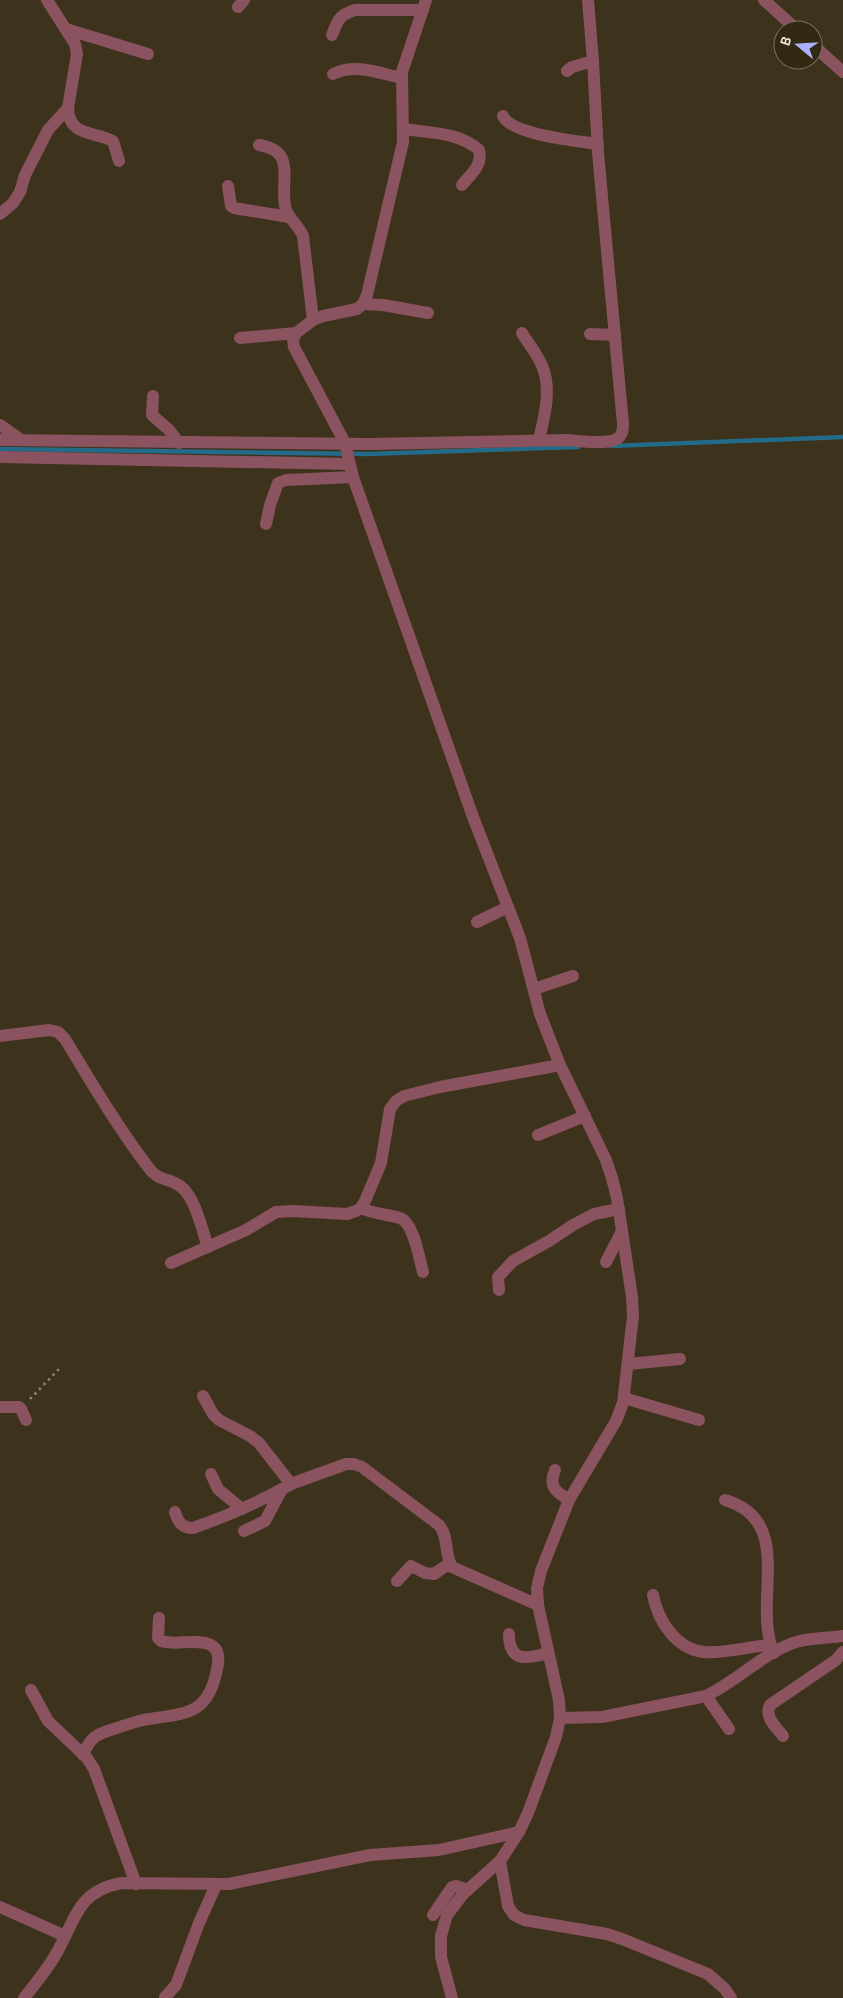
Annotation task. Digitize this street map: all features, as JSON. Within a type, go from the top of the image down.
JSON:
[{"type":"street","points":[[47,0],[75,44],[77,54],[68,108],[69,116],[77,129],[113,141],[119,161]]},
{"type":"street","points":[[0,440],[346,445],[539,440],[611,441],[622,435],[624,424],[598,144],[594,61],[588,0]]},
{"type":"street","points":[[764,0],[786,20]]},
{"type":"street","points":[[332,35],[338,21],[345,13],[355,10],[425,5],[402,78],[404,129],[401,151],[364,304],[357,309],[313,320],[296,333],[293,340],[294,346],[346,445],[353,477],[472,818],[520,938],[540,1014],[560,1065],[606,1160],[619,1209],[632,1297],[633,1316],[624,1398],[616,1421],[569,1500],[541,1571],[538,1588],[538,1605],[559,1700],[560,1718],[556,1737],[518,1832],[500,1861],[468,1890],[447,1915],[441,1936],[441,1957],[452,1998]]},
{"type":"street","points":[[66,29],[148,54]]},
{"type":"street","points":[[823,53],[843,72]]},
{"type":"street","points":[[567,72],[572,67],[594,61]]},
{"type":"street","points":[[333,74],[345,69],[356,68],[402,78]]},
{"type":"street","points":[[0,214],[13,203],[20,192],[25,175],[48,130],[68,108]]},
{"type":"street","points":[[503,116],[511,126],[523,130],[598,144]]},
{"type":"street","points":[[404,129],[461,138],[479,150],[480,161],[462,185]]},
{"type":"street","points":[[259,145],[273,148],[279,152],[284,160],[286,208],[290,217],[300,227],[303,236],[313,320]]},
{"type":"street","points":[[228,186],[231,206],[234,208],[290,217]]},
{"type":"street","points":[[364,304],[383,305],[428,313]]},
{"type":"street","points":[[240,338],[296,333]]},
{"type":"street","points":[[522,333],[544,370],[547,398],[539,440]]},
{"type":"street","points":[[590,334],[616,335]]},
{"type":"street","points":[[153,396],[152,415],[170,430],[180,443]]},
{"type":"street","points":[[0,425],[21,440]]},
{"type":"street","points":[[0,457],[349,463]]},
{"type":"street","points":[[266,524],[271,499],[278,483],[286,480],[353,477]]},
{"type":"street","points":[[477,922],[508,907]]},
{"type":"street","points":[[534,989],[573,976]]},
{"type":"street","points":[[0,1036],[49,1030],[58,1032],[65,1039],[128,1141],[153,1173],[162,1180],[177,1184],[186,1191],[208,1247]]},
{"type":"street","points":[[171,1263],[246,1230],[276,1212],[347,1214],[361,1208],[381,1163],[390,1109],[396,1101],[404,1096],[414,1092],[560,1065]]},
{"type":"street","points":[[538,1135],[585,1116]]},
{"type":"street","points":[[361,1208],[376,1214],[402,1219],[407,1224],[411,1231],[423,1272]]},
{"type":"street","points":[[500,1290],[498,1277],[514,1261],[594,1214],[619,1209]]},
{"type":"street","points":[[606,1262],[622,1231]]},
{"type":"street","points":[[629,1364],[680,1359]]},
{"type":"street","points":[[203,1396],[213,1414],[219,1420],[250,1436],[259,1443],[287,1487]]},
{"type":"street","points":[[624,1398],[699,1420]]},
{"type":"street","points":[[0,1408],[15,1406],[23,1414]]},
{"type":"street","points":[[175,1512],[181,1525],[193,1528],[242,1509],[287,1487],[346,1464],[354,1464],[362,1467],[439,1524],[446,1537],[450,1563],[456,1569],[538,1605]]},
{"type":"street","points":[[555,1470],[551,1482],[552,1487],[557,1493],[569,1500]]},
{"type":"street","points":[[211,1474],[218,1489],[242,1509]]},
{"type":"street","points":[[244,1530],[265,1521],[287,1487]]},
{"type":"street","points":[[725,1500],[734,1502],[752,1514],[759,1522],[763,1532],[768,1556],[768,1628],[772,1649]]},
{"type":"street","points":[[397,1581],[411,1566],[425,1573],[434,1574],[450,1563]]},
{"type":"street","points":[[653,1595],[658,1614],[671,1634],[680,1643],[693,1650],[714,1652],[772,1649],[796,1642],[843,1636]]},
{"type":"street","points":[[83,1755],[91,1739],[99,1733],[142,1720],[178,1716],[201,1704],[209,1691],[216,1677],[218,1662],[218,1653],[214,1647],[205,1644],[161,1642],[158,1638],[159,1618]]},
{"type":"street","points":[[508,1634],[512,1651],[522,1658],[548,1653]]},
{"type":"street","points":[[560,1718],[602,1717],[706,1696],[718,1690],[772,1649]]},
{"type":"street","points":[[783,1736],[770,1719],[768,1712],[770,1705],[836,1660],[843,1652]]},
{"type":"street","points":[[31,1690],[48,1721],[83,1755],[94,1770],[136,1884]]},
{"type":"street","points":[[706,1696],[729,1729]]},
{"type":"street","points":[[24,1998],[51,1963],[78,1909],[91,1894],[106,1886],[121,1883],[216,1885],[370,1855],[439,1850],[518,1832]]},
{"type":"street","points":[[500,1861],[508,1906],[514,1915],[524,1920],[607,1934],[622,1939],[708,1974],[725,1989],[731,1998]]},
{"type":"street","points":[[165,1997],[176,1985],[216,1885]]},
{"type":"street","points":[[433,1915],[452,1887],[456,1886],[468,1890]]},
{"type":"street","points":[[0,1907],[65,1936]]},
{"type":"path","points":[[23,1414],[60,1368]]},
{"type":"waterway","points":[[611,446],[843,437]]},
{"type":"waterway","points":[[0,449],[368,454],[578,447]]}]
